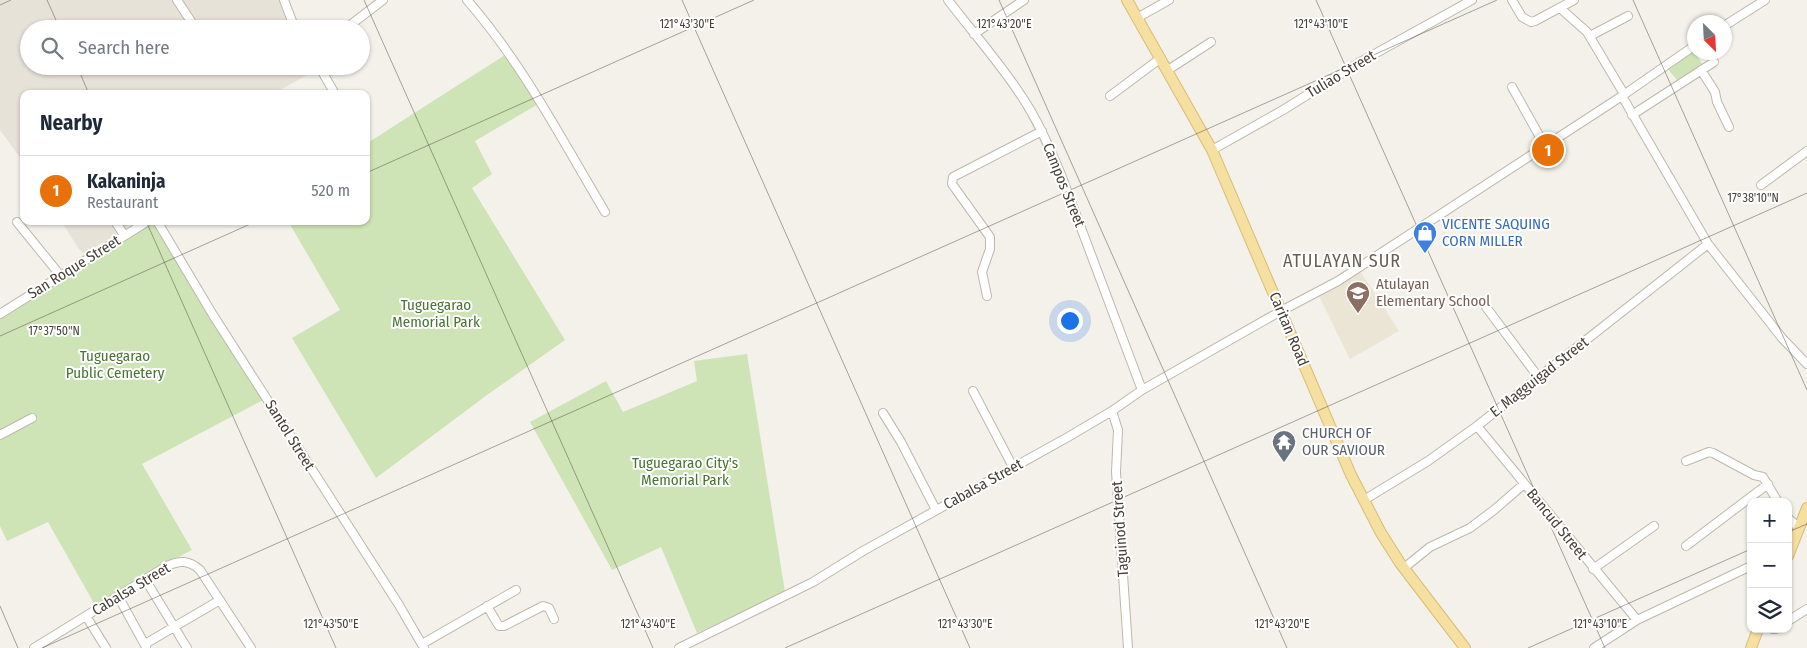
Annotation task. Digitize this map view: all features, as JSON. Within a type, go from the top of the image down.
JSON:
[{"type":"main road","name":"Caritan Road","points":[[1127,0],[1212,150],[1351,475],[1364,500],[1381,532],[1404,568],[1465,648]]},
{"type":"main road","points":[[1792,544],[1807,508]]},
{"type":"main road","points":[[1751,648],[1757,633]]},
{"type":"street","points":[[177,0],[190,20]]},
{"type":"street","points":[[284,0],[292,20]]},
{"type":"street","points":[[357,20],[383,0]]},
{"type":"street","points":[[468,0],[499,39],[538,97],[605,212]]},
{"type":"street","name":"Campos Street","points":[[948,0],[1018,91],[1042,131],[1060,172],[1142,390]]},
{"type":"street","points":[[974,34],[1024,0]]},
{"type":"street","points":[[1137,18],[1169,0]]},
{"type":"street","name":"Tuliao Street","points":[[1212,150],[1283,110],[1360,62],[1472,0]]},
{"type":"street","points":[[1512,0],[1522,17],[1530,22],[1535,22],[1574,0]]},
{"type":"street","points":[[1732,21],[1765,0]]},
{"type":"street","points":[[1560,8],[1584,28],[1590,36],[1632,115],[1708,244],[1782,338],[1807,364]]},
{"type":"street","points":[[1590,36],[1628,16]]},
{"type":"street","points":[[1168,70],[1211,42]]},
{"type":"street","name":"Cabalsa Street","points":[[679,648],[813,582],[863,551],[1112,411],[1142,390],[1320,291],[1623,95],[1687,51]]},
{"type":"street","points":[[1110,96],[1161,58]]},
{"type":"street","points":[[1632,115],[1714,62]]},
{"type":"street","points":[[1701,70],[1716,92],[1717,102],[1729,127]]},
{"type":"street","points":[[324,75],[333,90]]},
{"type":"street","points":[[1512,87],[1545,146]]},
{"type":"street","points":[[987,296],[982,272],[990,249],[990,237],[952,184],[953,177],[1042,131]]},
{"type":"street","points":[[1761,185],[1807,151]]},
{"type":"street","points":[[16,222],[60,275]]},
{"type":"street","points":[[118,225],[124,235]]},
{"type":"street","name":"San Roque Street","points":[[0,314],[141,225]]},
{"type":"street","name":"Santol Street","points":[[159,225],[214,315],[399,605],[423,646]]},
{"type":"street","name":"E. Magguigad Street","points":[[1364,500],[1428,462],[1477,426],[1708,244]]},
{"type":"street","points":[[1486,307],[1539,378]]},
{"type":"street","points":[[973,391],[1013,467]]},
{"type":"street","name":"Taguinod Street","points":[[1112,411],[1118,430],[1116,472],[1128,648]]},
{"type":"street","points":[[883,414],[901,442],[936,510]]},
{"type":"street","points":[[0,435],[32,418]]},
{"type":"street","name":"Bancud Street","points":[[1477,426],[1637,620]]},
{"type":"street","points":[[1686,461],[1709,452],[1713,453],[1754,475],[1762,476],[1776,498]]},
{"type":"street","points":[[1404,568],[1430,547],[1470,528],[1524,484]]},
{"type":"street","points":[[1686,546],[1768,484]]},
{"type":"street","points":[[1792,522],[1799,528]]},
{"type":"street","points":[[1594,569],[1654,526]]},
{"type":"street","name":"Cabalsa Street","points":[[34,648],[145,579],[176,562],[188,562],[200,570],[251,648]]},
{"type":"street","points":[[1594,648],[1637,620],[1747,568]]},
{"type":"street","points":[[145,579],[187,648]]},
{"type":"street","points":[[423,646],[516,590]]},
{"type":"street","points":[[118,596],[146,646],[220,600]]},
{"type":"street","points":[[488,606],[499,626],[504,626],[543,606],[549,608],[554,619]]},
{"type":"street","points":[[1792,618],[1807,609]]},
{"type":"street","points":[[86,616],[104,647]]},
{"type":"shaded area","points":[[0,0],[281,0],[288,20],[20,20],[20,75],[307,75],[280,90],[20,90],[20,158],[0,130]]},
{"type":"shaded area","points":[[64,225],[131,225],[84,254]]},
{"type":"shaded area","name":"Atulayan Elementary School","points":[[1360,271],[1399,331],[1350,359],[1319,296]]},
{"type":"green space","name":"Tuguegarao Memorial Park","points":[[505,55],[540,103],[475,141],[492,174],[472,188],[565,340],[487,395],[376,478],[292,338],[340,310],[290,225],[370,225],[370,141]]},
{"type":"green space","points":[[1687,55],[1687,60],[1700,60],[1703,65],[1677,80],[1667,68]]},
{"type":"green space","name":"Tuguegarao Public Cemetery","points":[[148,225],[155,225],[263,400],[142,464],[192,550],[95,605],[48,522],[7,541],[0,526],[0,317]]},
{"type":"green space","name":"Tuguegarao City's Memorial Park","points":[[747,354],[785,592],[697,633],[661,547],[612,570],[530,422],[606,381],[623,412],[697,381],[694,361]]},
{"type":"place","name":"Kakaninja","points":[[1548,150]]},
{"type":"place","name":"VICENTE SAQUING CORN MILLER","points":[[1425,254]]},
{"type":"place","name":"Atulayan Elementary School","points":[[1358,314]]},
{"type":"place","name":"CHURCH OF OUR SAVIOUR","points":[[1284,463]]},
{"type":"district","name":"ATULAYAN SUR","points":[[1342,261]]}]
